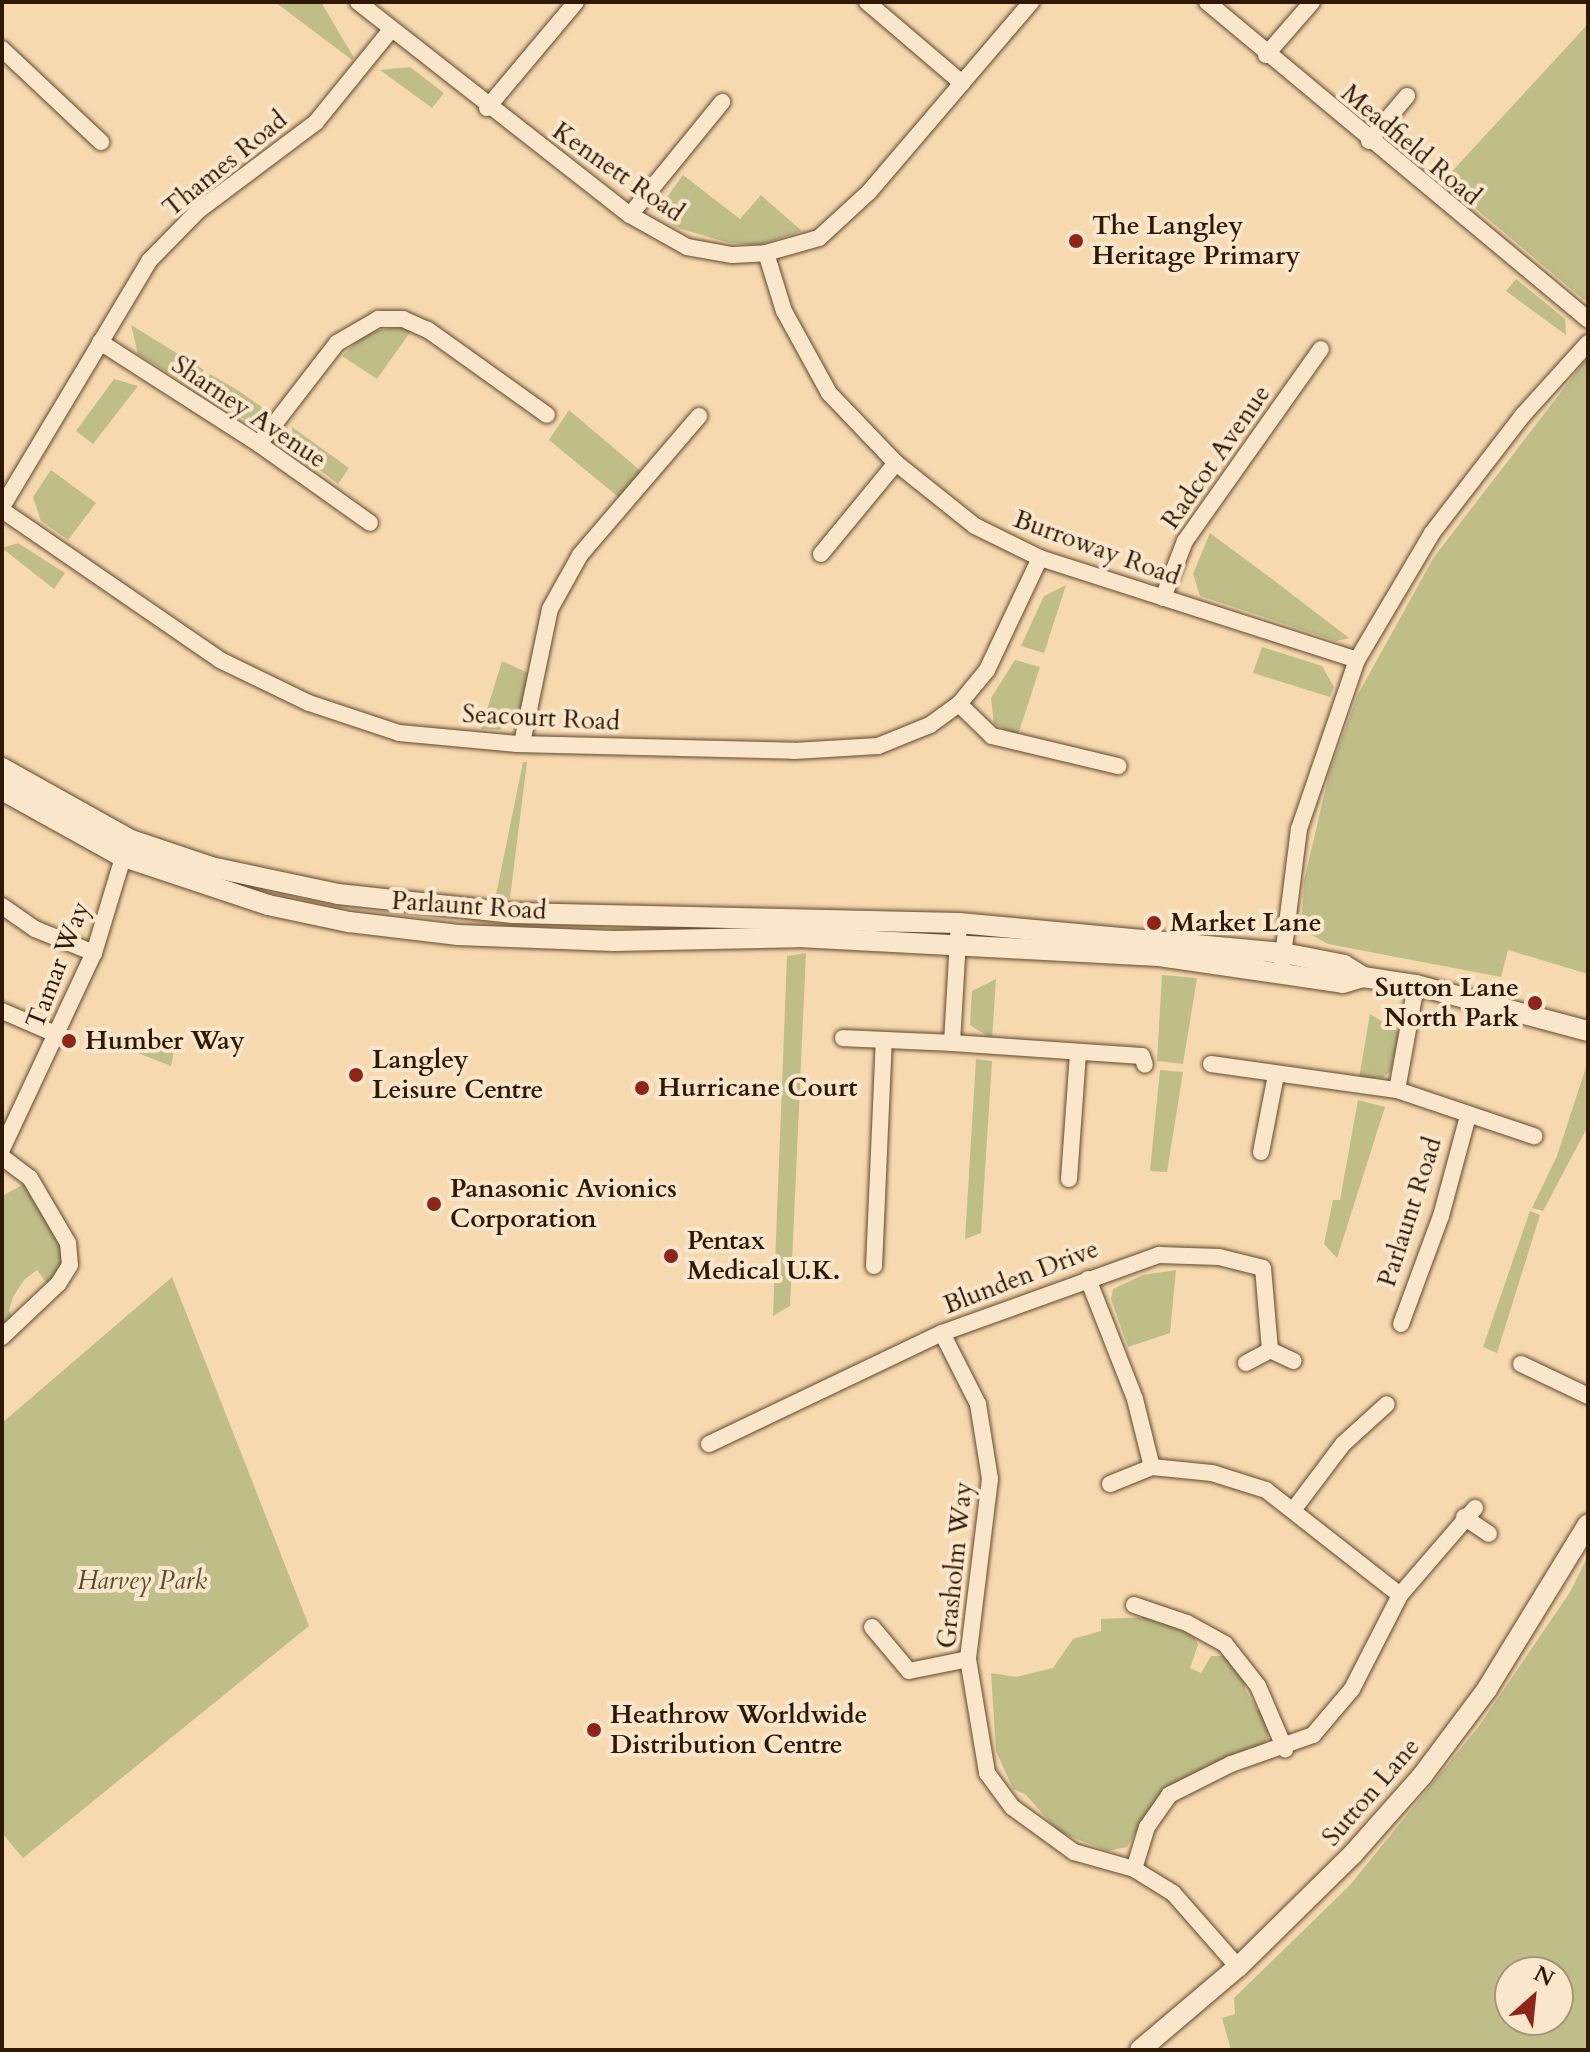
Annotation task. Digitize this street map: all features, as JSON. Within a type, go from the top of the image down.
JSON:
[{"type":"street","name":"Kennett Road","points":[[358,2],[487,108],[630,215],[687,247],[732,255],[766,253],[819,238],[869,192],[1031,2]]},
{"type":"street","points":[[487,108],[576,2]]},
{"type":"street","points":[[867,2],[962,83]]},
{"type":"street","name":"Meadfield Road","points":[[1207,2],[1369,141],[1588,320]]},
{"type":"street","points":[[1266,55],[1312,2]]},
{"type":"street","name":"Thames Road","points":[[2,509],[149,261],[199,210],[316,122],[390,31]]},
{"type":"street","points":[[2,49],[101,142]]},
{"type":"street","points":[[1369,141],[1407,96]]},
{"type":"street","points":[[630,215],[722,102]]},
{"type":"street","name":"Burroway Road","points":[[766,253],[784,311],[829,393],[896,463],[975,526],[1040,558],[1357,660]]},
{"type":"street","points":[[259,444],[337,343],[378,319],[403,319],[428,330],[547,415]]},
{"type":"street","name":"Sharney Avenue","points":[[100,342],[259,444],[370,523]]},
{"type":"street","points":[[1282,962],[1299,829],[1357,660],[1432,533],[1523,415],[1588,343]]},
{"type":"street","name":"Radcot Avenue","points":[[1163,598],[1185,541],[1321,349]]},
{"type":"street","points":[[522,743],[550,609],[580,555],[699,416]]},
{"type":"street","points":[[821,554],[896,463]]},
{"type":"street","name":"Seacourt Road","points":[[2,509],[220,660],[309,703],[399,733],[522,743],[794,751],[878,746],[930,725],[959,704],[987,670],[1040,558]]},
{"type":"street","points":[[959,704],[992,736],[1118,766]]},
{"type":"street","name":"Parlaunt Road","points":[[2,768],[126,848]]},
{"type":"street","name":"Parlaunt Road","points":[[2,790],[126,848],[271,882],[499,911],[960,933],[1159,956],[1282,962],[1343,983],[1363,977],[1416,985],[1588,1031]]},
{"type":"street","name":"Tamar Way","points":[[2,1149],[8,1122],[58,1035],[94,953],[126,848]]},
{"type":"street","points":[[2,906],[35,929],[94,953]]},
{"type":"street","points":[[952,1043],[960,933]]},
{"type":"street","points":[[1397,1090],[1416,985]]},
{"type":"street","points":[[2,1011],[58,1035]]},
{"type":"street","points":[[843,1038],[1142,1056],[1145,1065]]},
{"type":"street","points":[[874,1266],[884,1041]]},
{"type":"street","points":[[1069,1179],[1078,1052]]},
{"type":"street","name":"Parlaunt Road","points":[[1211,1064],[1397,1090],[1534,1136]]},
{"type":"street","points":[[1261,1152],[1276,1075]]},
{"type":"street","name":"Parlaunt Road","points":[[1401,1324],[1441,1216],[1468,1116]]},
{"type":"street","points":[[2,1157],[30,1178],[68,1243],[70,1265],[41,1302],[2,1337]]},
{"type":"street","name":"Blunden Drive","points":[[709,1444],[942,1333],[1159,1255],[1219,1257],[1263,1268],[1270,1350]]},
{"type":"street","points":[[1088,1279],[1135,1399],[1152,1467]]},
{"type":"street","name":"Grasholm Way","points":[[942,1333],[978,1404],[990,1479],[968,1659],[987,1773],[1012,1807],[1074,1852],[1134,1869],[1173,1893],[1238,1967]]},
{"type":"street","points":[[1246,1363],[1270,1350],[1294,1361]]},
{"type":"street","points":[[1521,1364],[1588,1396]]},
{"type":"street","points":[[1294,1509],[1343,1444],[1387,1404]]},
{"type":"street","points":[[1110,1484],[1152,1467],[1212,1473],[1266,1490],[1294,1509],[1372,1577],[1400,1595]]},
{"type":"street","points":[[1134,1869],[1147,1827],[1169,1795],[1231,1764],[1285,1749],[1313,1735],[1352,1689],[1400,1595],[1470,1512],[1489,1534]]},
{"type":"street","name":"Sutton Lane","points":[[1140,2050],[1238,1967],[1353,1854],[1422,1776],[1487,1689],[1588,1524]]},
{"type":"street","points":[[1134,1605],[1187,1623],[1225,1644],[1264,1697],[1285,1749]]},
{"type":"street","points":[[872,1627],[909,1671],[968,1659]]},
{"type":"green space","points":[[275,2],[321,2],[354,58],[352,60]]},
{"type":"green space","points":[[1588,24],[1588,299],[1584,300],[1443,181]]},
{"type":"green space","points":[[410,67],[444,93],[432,108],[380,70]]},
{"type":"green space","points":[[683,175],[740,219],[761,195],[802,231],[760,245],[729,243],[678,228],[669,223],[665,200]]},
{"type":"green space","points":[[1516,279],[1565,319],[1566,335],[1506,291]]},
{"type":"green space","points":[[131,325],[204,370],[194,388],[138,354]]},
{"type":"green space","points":[[400,327],[411,331],[377,379],[342,356],[367,332]]},
{"type":"green space","points":[[1588,357],[1588,974],[1508,950],[1501,977],[1328,944],[1301,929],[1304,881],[1329,774],[1357,696],[1434,557]]},
{"type":"green space","points":[[210,374],[273,415],[249,422],[200,392]]},
{"type":"green space","points":[[114,379],[138,386],[93,444],[76,431]]},
{"type":"green space","points":[[569,410],[642,472],[622,500],[549,440]]},
{"type":"green space","points":[[292,427],[349,468],[338,484],[294,450]]},
{"type":"green space","points":[[51,470],[96,503],[68,540],[41,521],[33,497]]},
{"type":"green space","points":[[1210,533],[1349,638],[1336,641],[1200,596],[1193,574]]},
{"type":"green space","points":[[18,543],[65,573],[54,589],[2,548]]},
{"type":"green space","points":[[1066,585],[1044,653],[1021,646],[1044,596]]},
{"type":"green space","points":[[1262,647],[1322,666],[1334,687],[1330,697],[1253,673]]},
{"type":"green space","points":[[1015,660],[1040,667],[1018,735],[994,724],[991,698]]},
{"type":"green space","points":[[502,661],[528,673],[520,716],[499,730],[481,729]]},
{"type":"green space","points":[[523,762],[527,762],[510,898],[496,895]]},
{"type":"green space","points":[[806,953],[790,1306],[773,1316],[787,956]]},
{"type":"green space","points":[[1162,975],[1197,978],[1183,1064],[1157,1061]]},
{"type":"green space","points":[[996,979],[992,1039],[970,1025],[972,991]]},
{"type":"green space","points":[[1370,1014],[1399,1032],[1391,1071],[1383,1078],[1359,1078]]},
{"type":"green space","points":[[86,1026],[175,1047],[171,1066],[84,1032]]},
{"type":"green space","points":[[976,1059],[992,1061],[981,1233],[965,1239]]},
{"type":"green space","points":[[1588,1061],[1586,1130],[1543,1211],[1532,1208],[1557,1156]]},
{"type":"green space","points":[[1160,1070],[1183,1072],[1167,1172],[1150,1171]]},
{"type":"green space","points":[[1358,1100],[1385,1107],[1337,1258],[1324,1244],[1333,1200],[1340,1200]]},
{"type":"green space","points":[[26,1183],[65,1243],[62,1269],[48,1285],[37,1270],[24,1280],[13,1297],[9,1311],[13,1318],[2,1329],[2,1196]]},
{"type":"green space","points":[[1530,1211],[1540,1215],[1497,1353],[1483,1347]]},
{"type":"green space","points":[[1176,1270],[1170,1333],[1128,1347],[1111,1299],[1113,1289],[1143,1275]]},
{"type":"green space","name":"Harvey Park","points":[[172,1277],[309,1626],[23,1858],[2,1833],[2,1423]]},
{"type":"green space","points":[[1588,1556],[1588,2050],[1231,2050],[1222,2018],[1235,2014],[1234,1998],[1350,1885],[1479,1726],[1570,1592]]},
{"type":"green space","points":[[1148,1617],[1194,1636],[1198,1645],[1190,1668],[1201,1673],[1211,1656],[1226,1656],[1246,1678],[1245,1689],[1257,1709],[1266,1714],[1268,1737],[1263,1747],[1173,1785],[1151,1807],[1127,1847],[1108,1851],[1059,1832],[1025,1794],[1013,1789],[996,1751],[991,1673],[1016,1677],[1053,1668],[1073,1639],[1101,1631],[1101,1619]]},
{"type":"place","name":"The Langley Heritage Primary","points":[[1076,241]]},
{"type":"place","name":"Market Lane","points":[[1154,923]]},
{"type":"place","name":"Sutton Lane North Park","points":[[1535,1003]]},
{"type":"place","name":"Humber Way","points":[[69,1041]]},
{"type":"place","name":"Langley Leisure Centre","points":[[356,1075]]},
{"type":"place","name":"Hurricane Court","points":[[642,1088]]},
{"type":"place","name":"Panasonic Avionics Corporation","points":[[434,1204]]},
{"type":"place","name":"Pentax Medical U.K.","points":[[671,1256]]},
{"type":"place","name":"Heathrow Worldwide Distribution Centre","points":[[594,1730]]}]
